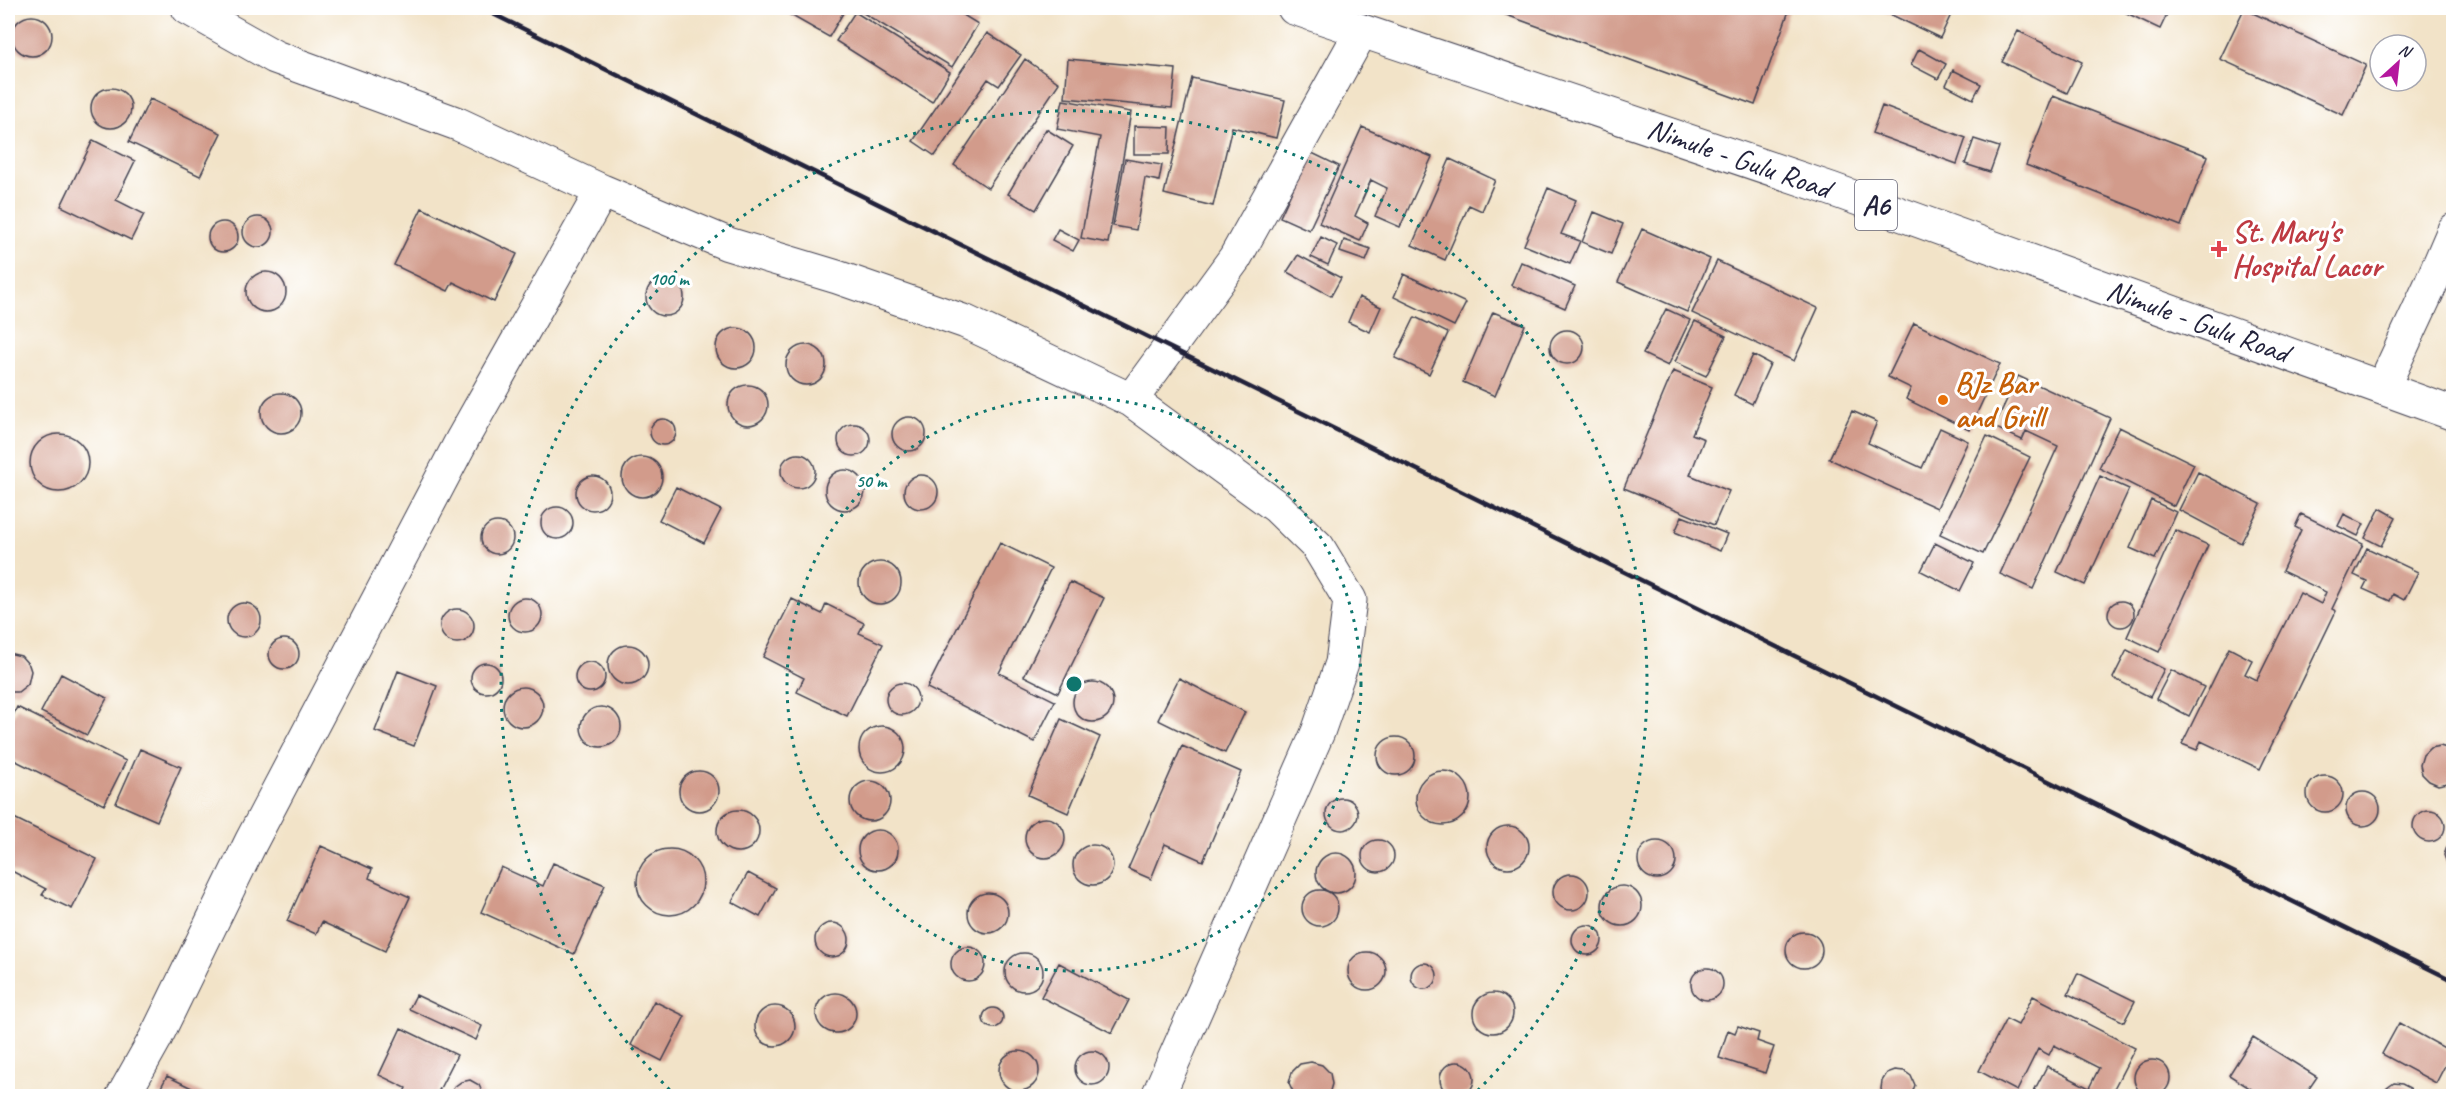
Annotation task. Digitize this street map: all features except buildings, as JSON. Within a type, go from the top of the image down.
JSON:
[{"type":"street","points":[[188,8],[275,57],[458,124],[602,191],[728,244],[966,322],[1131,400],[1277,507],[1318,548],[1350,600],[1342,663],[1318,732],[1158,1096]]},
{"type":"street","name":"Nimule - Gulu Road","points":[[1294,8],[1831,189],[2454,414]]},
{"type":"street","points":[[1131,400],[1235,258],[1361,32]]},
{"type":"street","points":[[123,1096],[155,1038],[251,842],[463,438],[602,191]]},
{"type":"street","points":[[2383,387],[2454,230]]},
{"type":"railway","points":[[481,8],[2454,981]]},
{"type":"place","name":"St. Mary's Hospital Lacor","points":[[2219,249]]},
{"type":"place","name":"BJz Bar and Grill","points":[[1943,400]]}]
